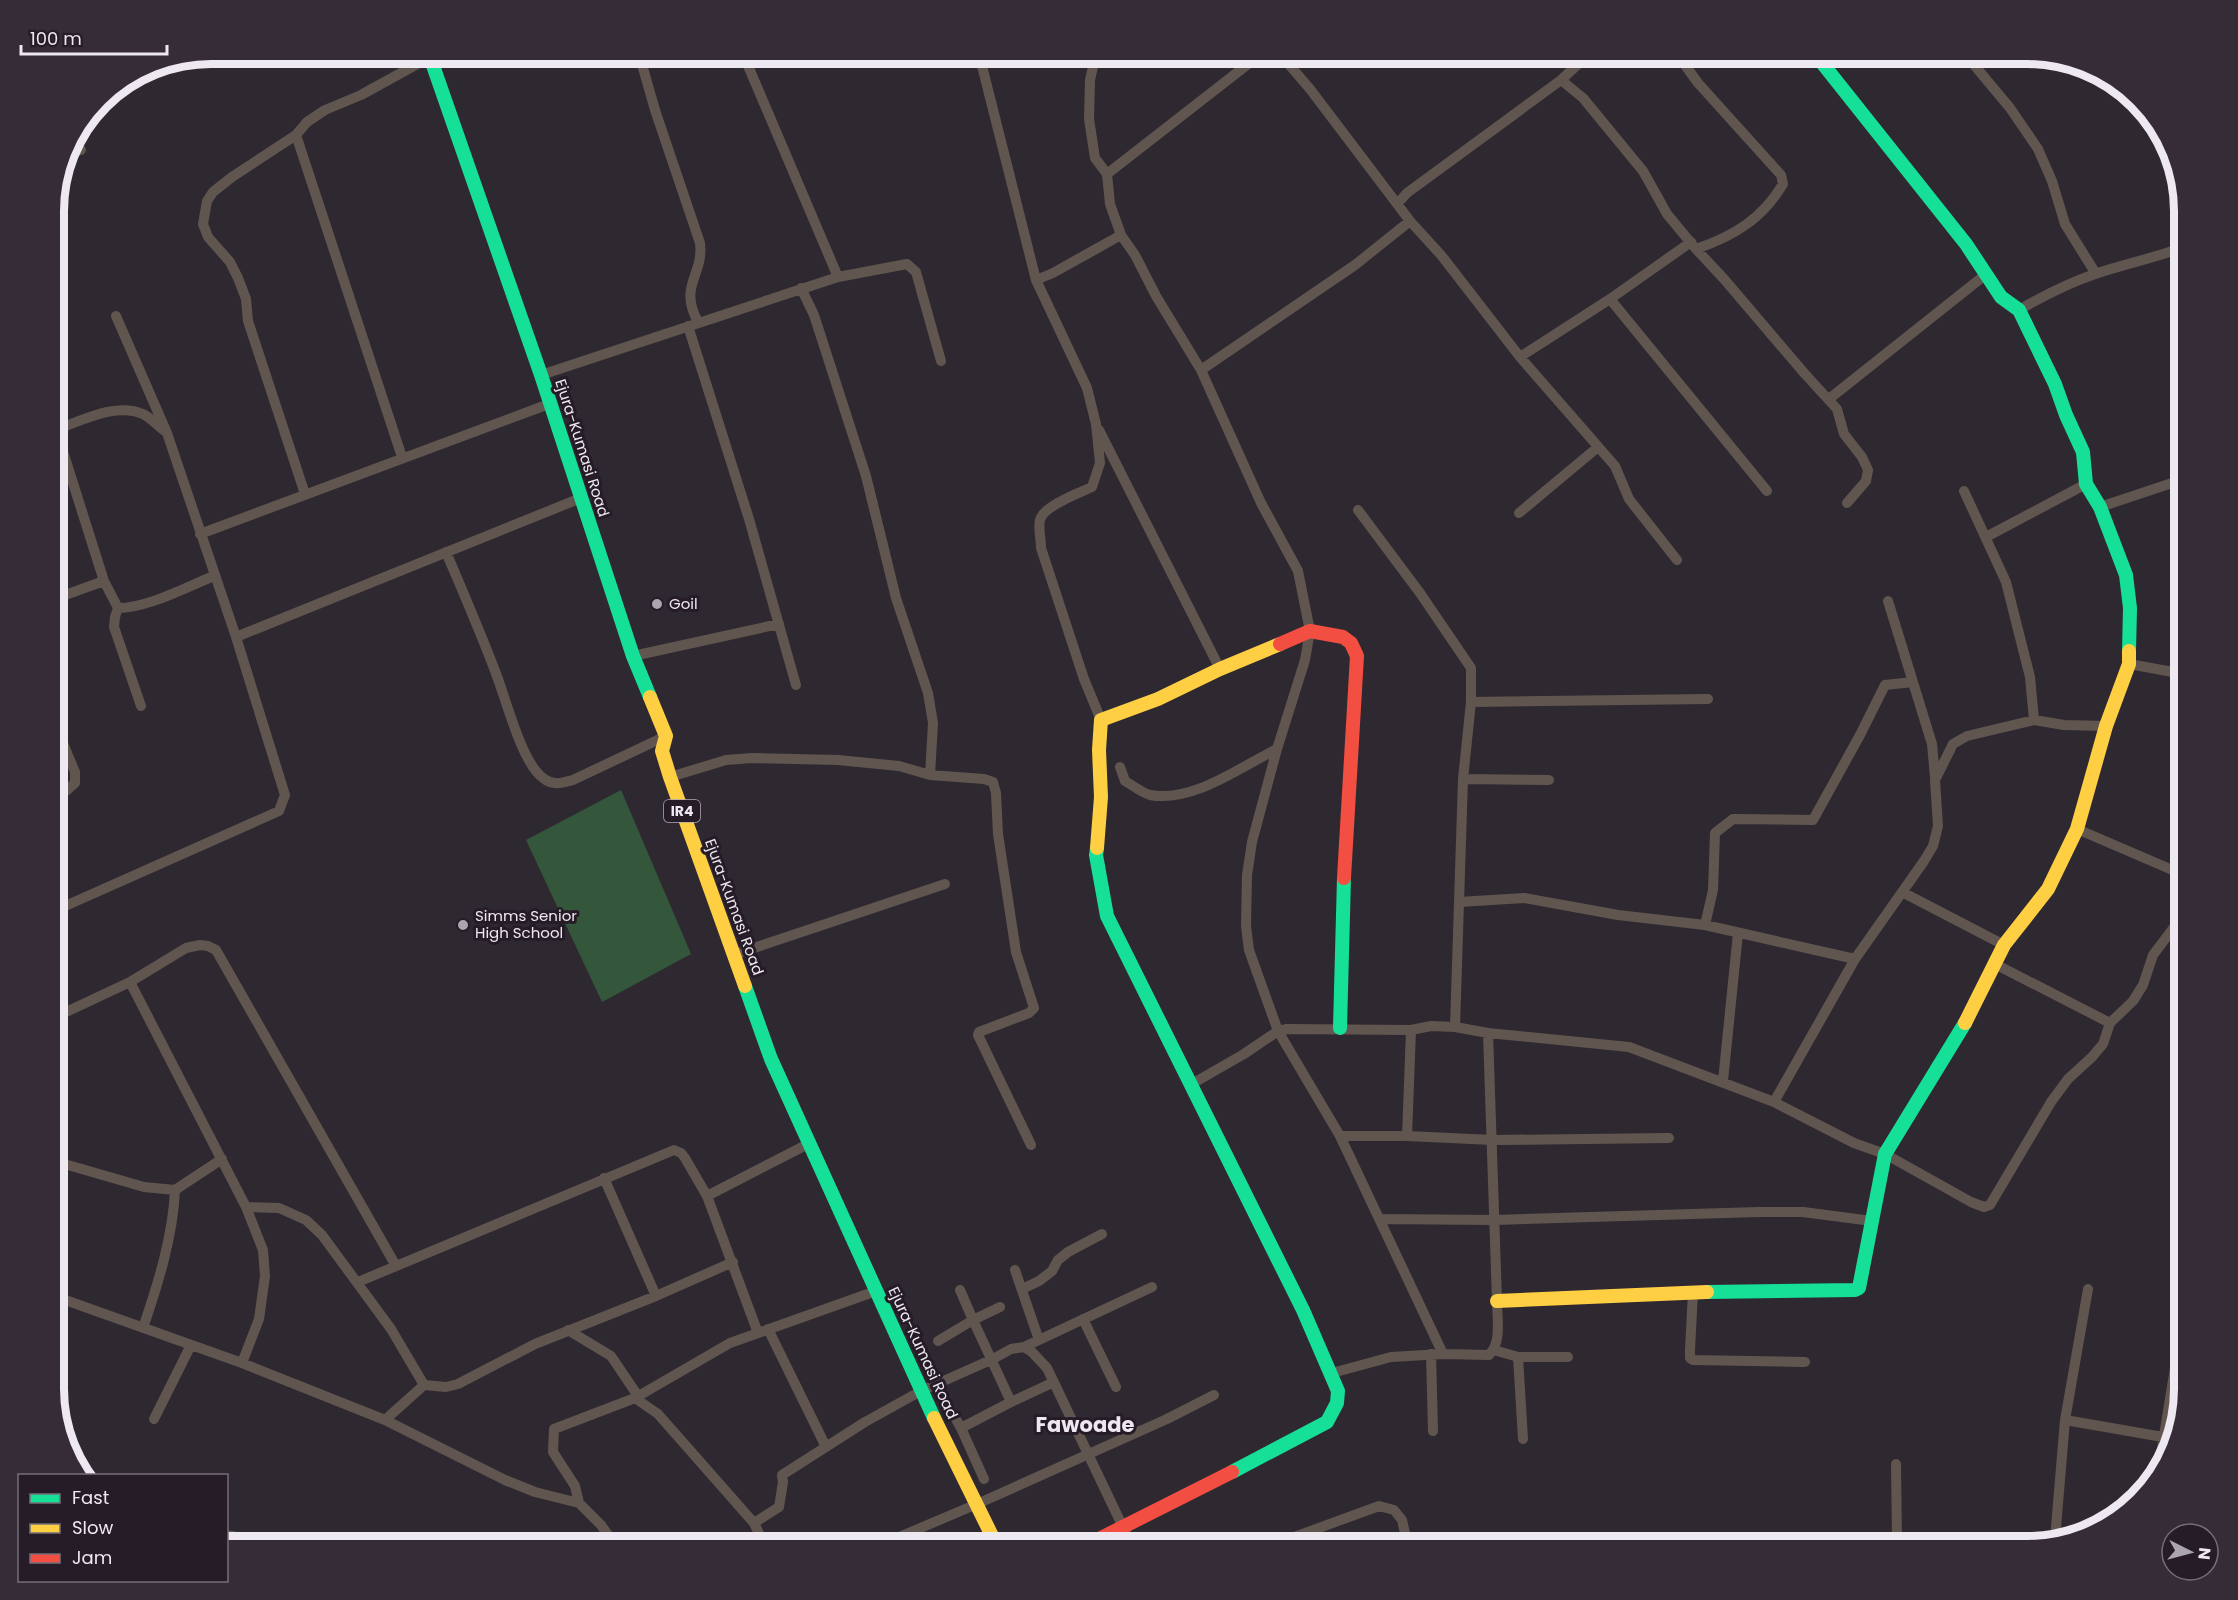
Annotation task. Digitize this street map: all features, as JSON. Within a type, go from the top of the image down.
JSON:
[{"type":"street","points":[[1107,174],[1248,64]]},
{"type":"street","points":[[1288,64],[1520,357],[1615,466],[1629,499],[1677,560]]},
{"type":"street","points":[[1398,203],[1407,193],[1561,80],[1578,64]]},
{"type":"street","points":[[1520,357],[1693,246],[1724,239],[1745,227],[1775,197],[1783,184],[1781,175],[1698,83],[1684,64]]},
{"type":"street","points":[[1497,1301],[1693,1293],[1855,1290],[1861,1286],[1885,1154],[1964,1024],[2004,945],[2048,889],[2077,829],[2106,726],[2129,664],[2130,608],[2126,575],[2100,507],[2086,484],[2083,452],[2055,384],[2019,310],[2001,297],[1966,244],[1823,64]]},
{"type":"street","points":[[1973,64],[2010,108],[2038,149],[2052,181],[2066,224],[2096,274]]},
{"type":"street","points":[[305,494],[248,321],[246,299],[230,262],[208,237],[203,224],[207,201],[213,192],[296,135],[307,122],[325,110],[361,95],[412,65]]},
{"type":"street","name":"Ejura-Kumasi Road","points":[[432,65],[541,375],[633,656],[666,736],[662,751],[670,777],[771,1059],[921,1391],[992,1536]]},
{"type":"street","points":[[642,65],[700,243],[701,253],[689,298],[693,324],[796,685]]},
{"type":"street","points":[[748,65],[838,277]]},
{"type":"street","points":[[982,65],[1036,280],[1087,388],[1096,424],[1100,463],[1092,487],[1044,511],[1040,519],[1040,531],[1041,548],[1084,679],[1101,720],[1099,750],[1101,797],[1096,855],[1107,916],[1303,1310],[1338,1391],[1337,1403],[1327,1422],[1105,1536]]},
{"type":"street","points":[[1094,65],[1090,80],[1089,119],[1095,158],[1107,174],[1110,204],[1121,235],[1135,255],[1156,296],[1201,370],[1261,503],[1298,571],[1310,631],[1305,660],[1277,749],[1252,842],[1247,875],[1245,926],[1250,950],[1278,1030],[1340,1136],[1443,1354]]},
{"type":"street","points":[[1561,80],[1583,98],[1643,171],[1667,214],[1693,246],[1838,409],[1844,434],[1862,457],[1868,470],[1866,481],[1847,503]]},
{"type":"street","points":[[296,135],[402,457]]},
{"type":"street","points":[[1201,370],[1355,265],[1410,220]]},
{"type":"street","points":[[1036,280],[1121,235]]},
{"type":"street","points":[[2019,310],[2068,285],[2096,274],[2174,250]]},
{"type":"street","points":[[541,375],[801,288],[838,277],[908,264],[916,272],[941,361]]},
{"type":"street","points":[[1829,399],[1985,275]]},
{"type":"street","points":[[801,288],[814,315],[866,476],[896,598],[928,693],[933,723],[930,775]]},
{"type":"street","points":[[1610,299],[1767,491]]},
{"type":"street","points":[[65,906],[279,811],[285,795],[236,637],[167,433],[116,316]]},
{"type":"street","points":[[200,534],[549,404]]},
{"type":"street","points":[[65,424],[110,411],[125,411],[145,415],[167,433]]},
{"type":"street","points":[[1096,424],[1221,669]]},
{"type":"street","points":[[1519,513],[1598,447]]},
{"type":"street","points":[[65,455],[104,581],[118,608],[114,627],[141,706]]},
{"type":"street","points":[[2100,507],[2174,482]]},
{"type":"street","points":[[1986,537],[2086,484]]},
{"type":"street","points":[[1964,491],[2006,582],[2030,677],[2034,720]]},
{"type":"street","points":[[236,637],[581,498]]},
{"type":"street","points":[[1358,510],[1420,593],[1471,668],[1471,702],[1463,779],[1455,1026]]},
{"type":"street","points":[[446,552],[488,652],[528,760],[541,777],[550,783],[558,784],[573,780],[666,736]]},
{"type":"street","points":[[118,608],[128,608],[148,602],[214,576]]},
{"type":"street","points":[[65,595],[104,581]]},
{"type":"street","points":[[1774,1101],[1855,959],[1933,846],[1938,826],[1932,744],[1888,602]]},
{"type":"street","points":[[633,656],[779,624]]},
{"type":"street","points":[[1101,720],[1158,699],[1310,631],[1343,637],[1351,643],[1358,656],[1345,846],[1340,1028]]},
{"type":"street","points":[[2129,664],[2174,672]]},
{"type":"street","points":[[1705,925],[1713,890],[1715,833],[1733,819],[1813,820],[1885,685],[1913,682]]},
{"type":"street","points":[[1471,702],[1708,699]]},
{"type":"street","points":[[1935,780],[1953,744],[1967,736],[2034,720],[2064,725],[2106,726]]},
{"type":"street","points":[[65,748],[75,772],[75,783],[65,791]]},
{"type":"street","points":[[1120,766],[1125,781],[1149,795],[1171,794],[1198,790],[1277,749]]},
{"type":"street","points":[[670,777],[726,760],[752,758],[838,760],[889,765],[930,775],[984,779],[993,782],[996,793],[998,834],[1016,951],[1034,1008],[1029,1013],[979,1032],[978,1035],[1031,1145]]},
{"type":"street","points":[[1463,779],[1549,780]]},
{"type":"street","points":[[2077,829],[2174,871]]},
{"type":"street","points":[[733,955],[945,884]]},
{"type":"street","points":[[1902,892],[2004,945]]},
{"type":"street","points":[[1459,902],[1524,898],[1618,915],[1705,925],[1855,959]]},
{"type":"street","points":[[1190,1085],[1244,1054],[1278,1030],[1340,1028],[1411,1030],[1431,1026],[1455,1026],[1488,1033],[1629,1047],[1774,1101],[1854,1143],[1885,1154],[1984,1207],[1990,1205],[2051,1102],[2068,1079],[2103,1044],[2110,1023],[2133,1001],[2143,985],[2153,955],[2174,927]]},
{"type":"street","points":[[1723,1081],[1738,933]]},
{"type":"street","points":[[65,1012],[130,982],[186,948],[200,945],[216,950],[396,1266]]},
{"type":"street","points":[[1995,964],[2110,1023]]},
{"type":"street","points":[[130,982],[246,1207],[263,1250],[265,1276],[259,1319],[242,1363]]},
{"type":"street","points":[[1407,1136],[1411,1030]]},
{"type":"street","points":[[1332,1373],[1391,1357],[1431,1354],[1489,1355],[1494,1350],[1497,1342],[1497,1301],[1488,1033]]},
{"type":"street","points":[[1340,1136],[1493,1140],[1669,1138]]},
{"type":"street","points":[[707,1196],[810,1143]]},
{"type":"street","points":[[358,1282],[674,1150],[685,1158],[707,1196],[763,1331],[826,1447]]},
{"type":"street","points":[[65,1164],[144,1187],[175,1190],[222,1159]]},
{"type":"street","points":[[604,1178],[656,1296]]},
{"type":"street","points":[[143,1328],[174,1214],[175,1190]]},
{"type":"street","points":[[246,1207],[279,1208],[306,1220],[322,1235],[391,1329],[424,1384]]},
{"type":"street","points":[[1381,1219],[1494,1220],[1803,1212],[1872,1221]]},
{"type":"street","points":[[1022,1289],[1039,1281],[1052,1271],[1058,1260],[1068,1252],[1102,1234]]},
{"type":"street","points":[[424,1384],[446,1387],[458,1384],[534,1344],[656,1296],[733,1262]]},
{"type":"street","points":[[1014,1270],[1039,1340]]},
{"type":"street","points":[[754,1522],[779,1507],[782,1475],[865,1422],[921,1391],[1011,1349],[1024,1347],[1152,1287]]},
{"type":"street","points":[[2056,1532],[2065,1420],[2088,1289]]},
{"type":"street","points":[[960,1290],[1011,1402]]},
{"type":"street","points":[[579,1503],[575,1486],[553,1452],[554,1428],[637,1397],[730,1343],[876,1291]]},
{"type":"street","points":[[1693,1293],[1690,1350],[1690,1358],[1693,1360],[1805,1362]]},
{"type":"street","points":[[65,1300],[242,1363],[385,1420],[505,1480],[535,1492],[579,1503],[609,1536]]},
{"type":"street","points":[[938,1341],[1000,1307]]},
{"type":"street","points":[[1083,1319],[1116,1388]]},
{"type":"street","points":[[568,1330],[611,1356],[637,1397],[658,1414],[754,1522],[760,1536]]},
{"type":"street","points":[[153,1419],[191,1345]]},
{"type":"street","points":[[1024,1347],[1047,1368],[1127,1536]]},
{"type":"street","points":[[1494,1350],[1518,1357],[1568,1357]]},
{"type":"street","points":[[1431,1354],[1433,1431]]},
{"type":"street","points":[[1518,1357],[1522,1439]]},
{"type":"street","points":[[2162,1445],[2174,1372]]},
{"type":"street","points":[[961,1428],[1054,1382]]},
{"type":"street","points":[[385,1420],[424,1384]]},
{"type":"street","points":[[936,1385],[961,1428],[984,1479]]},
{"type":"street","points":[[902,1536],[1167,1419],[1214,1395]]},
{"type":"street","points":[[2065,1420],[2163,1437]]},
{"type":"street","points":[[1896,1464],[1897,1536]]},
{"type":"street","points":[[1297,1536],[1379,1506],[1394,1510],[1402,1520],[1406,1536]]},
{"type":"green space","points":[[621,790],[691,954],[602,1002],[526,840]]},
{"type":"traffic: fast","points":[[1823,64],[1966,244],[2001,297],[2019,310],[2055,384],[2083,452],[2086,484],[2100,507],[2126,575],[2130,608],[2129,651]]},
{"type":"traffic: fast","points":[[433,65],[541,375],[633,656],[650,697]]},
{"type":"traffic: fast","points":[[1097,848],[1096,855],[1107,916],[1303,1310],[1338,1391],[1337,1403],[1327,1422],[1232,1472]]},
{"type":"traffic: fast","points":[[1340,1028],[1344,878]]},
{"type":"traffic: fast","points":[[745,986],[771,1059],[934,1418]]},
{"type":"traffic: fast","points":[[1707,1292],[1855,1290],[1859,1288],[1885,1154],[1965,1023]]},
{"type":"traffic: slow","points":[[1097,848],[1101,797],[1099,750],[1101,720],[1158,699],[1220,669],[1280,644]]},
{"type":"traffic: slow","points":[[1965,1023],[2004,945],[2048,889],[2077,829],[2106,726],[2129,664],[2129,651]]},
{"type":"traffic: slow","points":[[650,697],[666,736],[662,751],[670,777],[745,986]]},
{"type":"traffic: slow","points":[[1497,1301],[1707,1292]]},
{"type":"traffic: slow","points":[[934,1418],[992,1536]]},
{"type":"traffic: jam","points":[[1280,644],[1310,631],[1343,637],[1351,643],[1357,656],[1344,878]]},
{"type":"traffic: jam","points":[[1105,1536],[1232,1472]]},
{"type":"place","name":"Goil","points":[[657,604]]},
{"type":"place","name":"Simms Senior High School","points":[[463,925]]},
{"type":"district","name":"Fawoade","points":[[1085,1425]]}]
